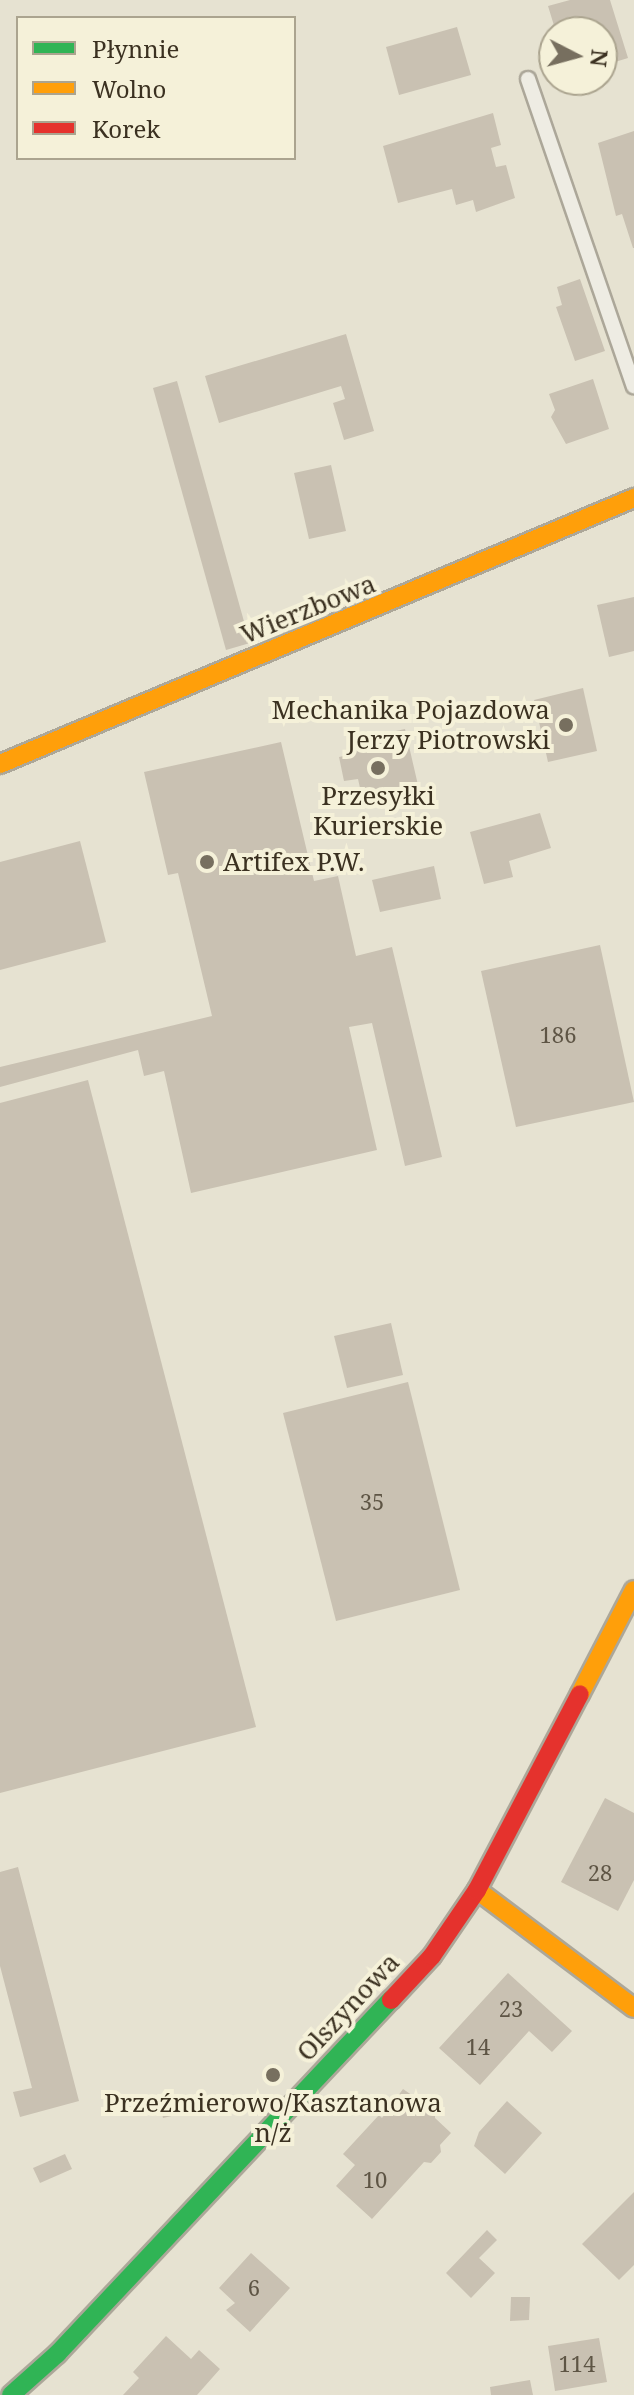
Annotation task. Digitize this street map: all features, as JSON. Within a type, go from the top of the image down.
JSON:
[{"type":"street","name":"Wierzbowa","points":[[0,764],[634,498]]},
{"type":"street","name":"Olszynowa","points":[[11,2395],[57,2354],[432,1956],[477,1890],[634,1590]]},
{"type":"street","points":[[477,1890],[634,2008]]},
{"type":"lane","points":[[528,79],[634,386]]},
{"type":"building","points":[[570,0],[610,0],[615,16],[551,16],[548,6]]},
{"type":"building","points":[[618,26],[628,58],[618,61]]},
{"type":"building","points":[[457,27],[471,75],[399,95],[386,47]]},
{"type":"building","points":[[493,113],[501,145],[491,148],[496,167],[506,165],[515,198],[476,212],[473,200],[456,205],[452,189],[398,203],[383,146]]},
{"type":"building","points":[[634,131],[633,248],[622,214],[616,216],[598,143]]},
{"type":"building","points":[[580,279],[605,351],[575,361],[556,307],[562,305],[557,287]]},
{"type":"building","points":[[346,334],[374,431],[344,440],[333,403],[345,399],[341,386],[219,423],[205,376]]},
{"type":"building","points":[[593,379],[609,429],[566,444],[551,417],[555,410],[549,394]]},
{"type":"building","points":[[177,381],[250,643],[226,650],[153,388]]},
{"type":"building","points":[[331,465],[346,531],[309,539],[294,473]]},
{"type":"building","points":[[634,597],[634,651],[609,657],[597,605]]},
{"type":"building","name":"Mechanika Pojazdowa Jerzy Piotrowski","points":[[583,688],[597,751],[548,762],[534,700]]},
{"type":"building","name":"Przesyłki Kurierskie","points":[[405,729],[418,785],[362,797],[358,779],[344,781],[339,757],[353,754],[350,741]]},
{"type":"building","points":[[281,742],[314,881],[338,876],[356,956],[392,947],[442,1157],[405,1166],[372,1023],[349,1027],[377,1150],[191,1193],[164,1071],[144,1076],[138,1050],[0,1087],[0,1067],[212,1016],[178,873],[168,875],[144,772]]},
{"type":"building","points":[[540,813],[551,848],[509,861],[513,877],[484,884],[470,832]]},
{"type":"building","points":[[80,841],[106,942],[0,970],[0,862]]},
{"type":"building","points":[[434,866],[441,899],[380,912],[372,880]]},
{"type":"building","points":[[600,945],[634,1102],[516,1127],[481,971]]},
{"type":"building","points":[[88,1080],[256,1727],[0,1793],[0,1103]]},
{"type":"building","points":[[391,1323],[403,1375],[347,1388],[334,1336]]},
{"type":"building","points":[[408,1382],[460,1590],[336,1621],[283,1413]]},
{"type":"building","points":[[605,1798],[634,1813],[634,1880],[618,1911],[561,1882]]},
{"type":"building","points":[[18,1867],[79,2101],[20,2117],[13,2092],[32,2088],[0,1966],[0,1872]]},
{"type":"building","points":[[508,1973],[572,2031],[552,2052],[529,2031],[480,2085],[439,2048]]},
{"type":"building","points":[[403,2089],[435,2111],[435,2118],[451,2133],[440,2145],[441,2152],[431,2163],[424,2162],[372,2219],[336,2186],[355,2165],[343,2154],[379,2115],[382,2118]]},
{"type":"building","points":[[185,2097],[188,2112],[163,2118],[160,2103]]},
{"type":"building","points":[[507,2101],[542,2133],[505,2174],[474,2146],[479,2132]]},
{"type":"building","points":[[65,2154],[72,2169],[40,2183],[33,2168]]},
{"type":"building","points":[[634,2192],[634,2265],[619,2280],[582,2244]]},
{"type":"building","points":[[487,2230],[497,2240],[479,2258],[495,2273],[471,2298],[446,2273]]},
{"type":"building","points":[[251,2253],[290,2288],[250,2332],[226,2310],[235,2303],[219,2288]]},
{"type":"building","points":[[511,2297],[530,2297],[529,2320],[510,2321]]},
{"type":"building","points":[[166,2336],[191,2359],[199,2350],[220,2369],[197,2395],[123,2395],[139,2378],[133,2372]]},
{"type":"building","points":[[599,2338],[607,2382],[555,2391],[548,2346]]},
{"type":"building","points":[[530,2380],[533,2395],[491,2395],[490,2387]]},
{"type":"traffic: fast","points":[[11,2395],[57,2354],[391,2000]]},
{"type":"traffic: slow","points":[[0,764],[634,498]]},
{"type":"traffic: slow","points":[[580,1694],[634,1590]]},
{"type":"traffic: slow","points":[[477,1890],[634,2008]]},
{"type":"traffic: jam","points":[[391,2000],[432,1956],[477,1890],[580,1694]]},
{"type":"place","name":"Mechanika Pojazdowa Jerzy Piotrowski","points":[[566,725]]},
{"type":"place","name":"Przesyłki Kurierskie","points":[[378,768]]},
{"type":"place","name":"Artifex P.W.","points":[[207,862]]},
{"type":"place","name":"Przeźmierowo/Kasztanowa n/ż","points":[[273,2075]]}]
